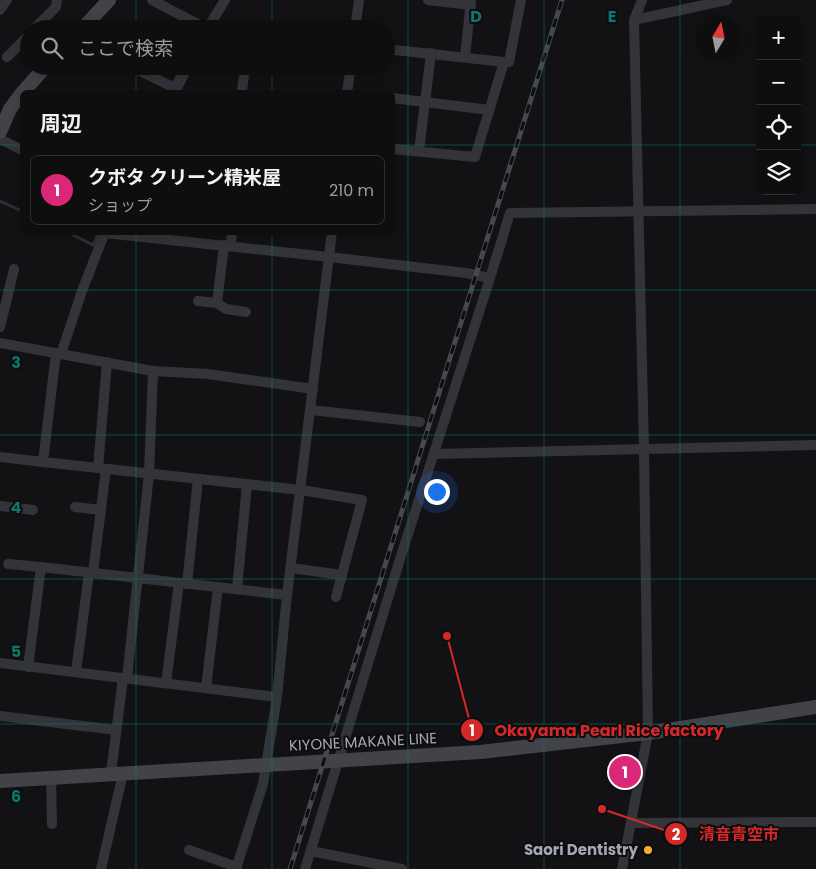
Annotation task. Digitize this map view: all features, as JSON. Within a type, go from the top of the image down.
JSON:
[{"type":"main road","points":[[90,20],[109,0]]},
{"type":"main road","points":[[26,90],[38,75]]},
{"type":"main road","points":[[0,132],[3,117],[20,97]]},
{"type":"main road","name":"KIYONE MAKANE LINE","points":[[0,781],[267,763],[480,752],[648,733],[816,707]]},
{"type":"street","points":[[0,10],[7,0]]},
{"type":"street","points":[[43,20],[56,7],[57,0]]},
{"type":"street","points":[[152,0],[164,3],[192,20]]},
{"type":"street","points":[[211,20],[225,0]]},
{"type":"street","points":[[356,20],[359,0]]},
{"type":"street","points":[[428,0],[471,3],[465,57]]},
{"type":"street","points":[[395,50],[509,62],[521,0]]},
{"type":"street","points":[[622,869],[648,733],[644,449],[634,20],[642,0]]},
{"type":"street","points":[[634,20],[726,0]]},
{"type":"street","points":[[7,57],[20,44]]},
{"type":"street","points":[[418,151],[431,53]]},
{"type":"street","points":[[395,149],[475,157],[504,62]]},
{"type":"street","points":[[148,75],[174,88],[182,75]]},
{"type":"street","points":[[242,90],[245,75]]},
{"type":"street","points":[[347,90],[350,75]]},
{"type":"street","points":[[395,98],[489,110]]},
{"type":"street","points":[[0,139],[20,149]]},
{"type":"street","points":[[306,869],[338,760],[510,213],[638,213],[816,208]]},
{"type":"street","points":[[43,462],[58,354],[104,235]]},
{"type":"street","points":[[124,235],[466,273],[490,278]]},
{"type":"street","points":[[217,303],[227,246],[231,235]]},
{"type":"street","points":[[189,850],[237,868],[264,784],[277,697],[287,595],[332,235]]},
{"type":"street","points":[[0,327],[14,269]]},
{"type":"street","points":[[198,301],[217,303],[226,309],[246,312]]},
{"type":"street","points":[[0,343],[153,371],[208,374],[313,389]]},
{"type":"street","points":[[76,672],[101,510],[107,362]]},
{"type":"street","points":[[104,868],[117,773],[116,730],[139,578],[149,474],[153,371]]},
{"type":"street","points":[[311,410],[420,422]]},
{"type":"street","points":[[434,454],[816,445]]},
{"type":"street","points":[[0,457],[301,490],[362,500],[336,597]]},
{"type":"street","points":[[166,683],[198,479]]},
{"type":"street","points":[[237,589],[247,484]]},
{"type":"street","points":[[0,506],[33,510]]},
{"type":"street","points":[[75,507],[101,510]]},
{"type":"street","points":[[8,564],[287,595]]},
{"type":"street","points":[[28,667],[41,568]]},
{"type":"street","points":[[291,568],[342,575]]},
{"type":"street","points":[[206,688],[218,587]]},
{"type":"street","points":[[0,663],[277,697]]},
{"type":"street","points":[[0,716],[116,730]]},
{"type":"street","points":[[52,778],[52,824]]},
{"type":"street","points":[[631,823],[816,822]]},
{"type":"street","points":[[311,850],[402,869]]},
{"type":"waterway","points":[[170,90],[178,75]]},
{"type":"waterway","points":[[0,201],[20,210]]},
{"type":"waterway","points":[[73,235],[93,245],[98,235]]},
{"type":"railway","points":[[290,869],[562,0]]},
{"type":"place","name":"Okayama Pearl Rice factory","points":[[447,636]]},
{"type":"place","name":"クボタ クリーン精米屋","points":[[625,772]]},
{"type":"place","name":"清音青空市","points":[[602,809]]},
{"type":"place","name":"Saori Dentistry","points":[[648,850]]}]
